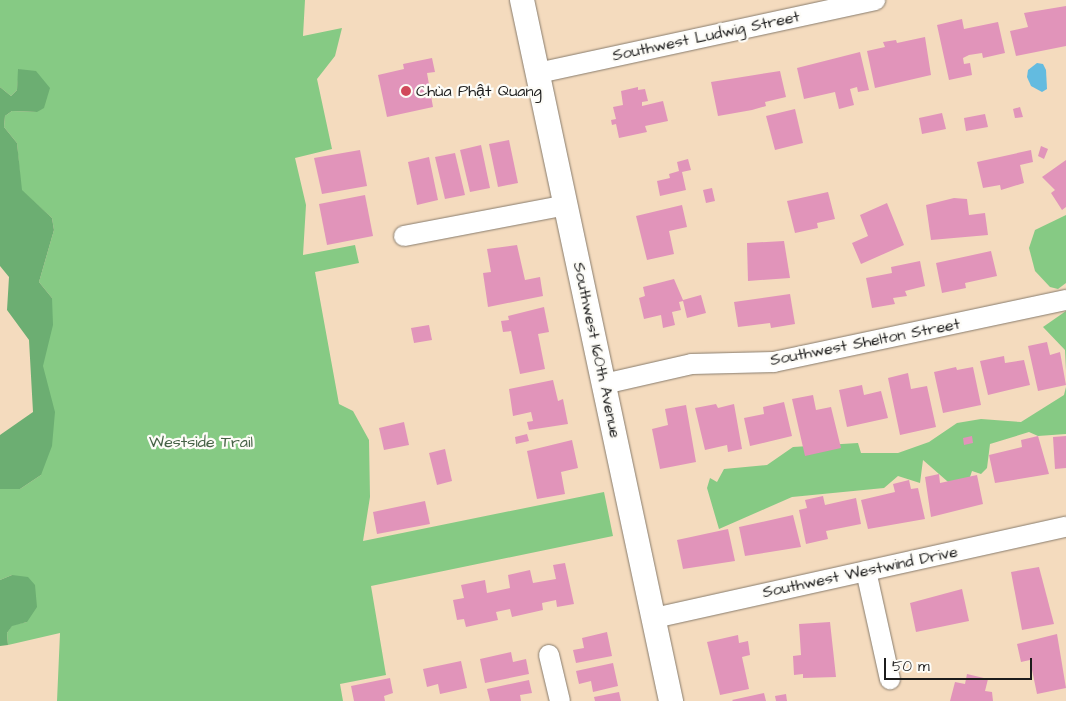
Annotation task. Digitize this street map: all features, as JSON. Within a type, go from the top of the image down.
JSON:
[{"type":"street","name":"Southwest 160th Avenue","points":[[522,0],[671,701]]},
{"type":"street","name":"Southwest Ludwig Street","points":[[538,72],[875,0]]},
{"type":"street","points":[[404,236],[566,206]]},
{"type":"street","name":"Southwest Shelton Street","points":[[604,384],[692,364],[774,362],[1066,300]]},
{"type":"street","name":"Southwest Westwind Drive","points":[[654,618],[1066,528]]},
{"type":"street","points":[[866,571],[890,679]]},
{"type":"street","points":[[549,655],[560,701]]},
{"type":"green space","name":"Westside Trail","points":[[0,0],[305,0],[303,36],[342,28],[335,56],[317,79],[332,149],[295,158],[306,205],[303,255],[355,245],[359,263],[315,272],[339,404],[353,411],[369,440],[370,497],[363,541],[604,492],[613,536],[371,586],[386,675],[340,684],[343,701],[57,701],[60,633],[8,645],[7,633],[12,625],[27,622],[12,575],[0,580],[0,489],[20,489],[41,475],[31,331],[52,298],[39,282],[54,230],[52,218],[21,190],[17,143],[4,127],[5,116],[12,111],[37,112],[19,69],[17,90],[11,96],[0,87]]},
{"type":"green space","points":[[18,69],[36,71],[50,88],[44,108],[37,112],[12,111],[5,116],[4,127],[17,143],[22,190],[52,218],[54,230],[39,282],[52,298],[53,325],[43,366],[55,412],[52,446],[41,475],[20,489],[0,489],[0,435],[33,412],[29,340],[7,310],[9,277],[0,266],[0,87],[11,96],[17,90]]},
{"type":"green space","points":[[1066,215],[1066,283],[1058,289],[1050,287],[1035,271],[1029,248],[1035,230]]},
{"type":"green space","points":[[1066,311],[1066,371],[1065,350],[1043,327]]},
{"type":"green space","points":[[1066,387],[1066,434],[1038,436],[1029,432],[990,444],[987,468],[981,474],[972,471],[969,480],[955,488],[923,460],[920,483],[898,476],[884,488],[792,497],[719,529],[707,488],[710,478],[717,482],[724,469],[767,465],[793,447],[858,443],[861,453],[898,453],[929,442],[957,423],[981,419],[1021,422],[1064,395]]},
{"type":"green space","points":[[12,575],[28,577],[35,585],[37,607],[27,622],[12,626],[7,633],[8,645],[0,646],[0,580]]},
{"type":"water","points":[[1037,63],[1043,64],[1046,70],[1047,89],[1042,92],[1031,86],[1027,77],[1028,70]]},
{"type":"building","points":[[1066,6],[1066,46],[1016,56],[1010,31],[1028,27],[1024,13]]},
{"type":"building","points":[[962,19],[964,29],[998,22],[1005,53],[983,58],[982,53],[969,55],[963,58],[964,64],[970,63],[972,75],[949,80],[937,25]]},
{"type":"building","points":[[925,37],[931,75],[875,88],[867,51],[885,47],[883,42],[896,40],[897,43]]},
{"type":"building","points":[[860,52],[869,90],[858,92],[857,87],[850,89],[854,105],[839,109],[835,92],[804,99],[797,68]]},
{"type":"building","name":"Chùa Phật Quang","points":[[432,58],[435,72],[427,73],[433,107],[387,117],[378,75],[404,69],[403,64]]},
{"type":"building","points":[[780,71],[786,97],[765,102],[766,106],[752,110],[718,116],[711,82]]},
{"type":"building","points":[[638,87],[638,90],[645,89],[648,101],[642,102],[642,106],[663,101],[668,121],[645,126],[647,132],[619,138],[616,124],[612,125],[611,120],[616,119],[613,107],[623,105],[621,91]]},
{"type":"building","points":[[1020,107],[1023,117],[1015,118],[1013,109]]},
{"type":"building","points":[[795,109],[803,143],[775,150],[766,116]]},
{"type":"building","points":[[942,113],[946,129],[922,134],[919,118]]},
{"type":"building","points":[[985,114],[988,127],[966,131],[964,118]]},
{"type":"building","points":[[509,140],[518,183],[498,187],[489,144]]},
{"type":"building","points":[[481,145],[490,188],[470,192],[460,150]]},
{"type":"building","points":[[1041,146],[1048,149],[1044,159],[1038,156]]},
{"type":"building","points":[[360,150],[367,186],[322,194],[314,158]]},
{"type":"building","points":[[1031,150],[1033,162],[1020,165],[1024,183],[1001,190],[1000,185],[983,188],[977,162]]},
{"type":"building","points":[[455,153],[465,195],[445,199],[435,157]]},
{"type":"building","points":[[429,157],[438,200],[417,205],[408,162]]},
{"type":"building","points":[[688,159],[691,170],[682,172],[686,190],[660,196],[657,181],[670,178],[669,174],[679,171],[677,162]]},
{"type":"building","points":[[1066,160],[1066,207],[1062,210],[1051,193],[1055,190],[1042,177]]},
{"type":"building","points":[[712,188],[715,201],[706,203],[703,190]]},
{"type":"building","points":[[828,192],[835,219],[817,223],[818,228],[795,233],[787,201]]},
{"type":"building","points":[[365,195],[373,236],[327,245],[319,204]]},
{"type":"building","points":[[954,198],[967,199],[969,215],[985,213],[988,235],[931,240],[926,205]]},
{"type":"building","points":[[887,203],[904,245],[861,264],[852,243],[868,236],[860,215]]},
{"type":"building","points":[[682,205],[687,227],[669,231],[674,254],[647,260],[636,216]]},
{"type":"building","points":[[784,241],[790,278],[748,281],[747,243]]},
{"type":"building","points":[[517,245],[525,280],[540,277],[543,296],[488,307],[483,273],[491,272],[487,249]]},
{"type":"building","points":[[991,251],[997,276],[965,283],[966,288],[942,293],[936,263]]},
{"type":"building","points":[[920,261],[925,286],[905,291],[907,296],[893,298],[895,304],[872,308],[866,278],[892,273],[891,267]]},
{"type":"building","points":[[674,279],[683,300],[701,295],[706,313],[687,318],[683,301],[679,302],[681,310],[672,312],[675,325],[663,328],[661,315],[644,319],[639,298],[645,296],[643,287]]},
{"type":"building","points":[[790,294],[795,324],[771,328],[770,323],[738,327],[734,302]]},
{"type":"building","points":[[544,307],[549,332],[538,334],[545,369],[520,374],[511,331],[503,332],[501,321],[509,320],[508,316]]},
{"type":"building","points":[[429,325],[432,340],[414,343],[411,328]]},
{"type":"building","points":[[1047,342],[1050,355],[1060,352],[1066,385],[1038,391],[1028,346]]},
{"type":"building","points":[[1004,356],[1005,363],[1024,360],[1030,385],[988,395],[980,361]]},
{"type":"building","points":[[956,367],[957,370],[973,367],[981,405],[943,413],[934,372]]},
{"type":"building","points":[[908,373],[911,389],[927,386],[936,427],[900,435],[888,378]]},
{"type":"building","points":[[553,380],[558,401],[563,399],[568,424],[529,430],[527,422],[533,421],[531,412],[513,416],[509,389]]},
{"type":"building","points":[[862,385],[864,395],[881,391],[888,418],[847,427],[839,390]]},
{"type":"building","points":[[813,395],[816,410],[831,407],[841,448],[805,456],[792,399]]},
{"type":"building","points":[[784,402],[792,436],[750,446],[744,418],[764,414],[763,407]]},
{"type":"building","points":[[716,404],[718,408],[734,404],[742,449],[728,452],[727,445],[705,450],[695,408]]},
{"type":"building","points":[[686,405],[696,462],[660,469],[652,429],[668,425],[665,409]]},
{"type":"building","points":[[404,422],[409,445],[384,450],[379,428]]},
{"type":"building","points":[[527,434],[529,441],[516,444],[515,437]]},
{"type":"building","points":[[972,436],[973,443],[964,445],[963,438]]},
{"type":"building","points":[[1038,436],[1049,474],[995,483],[989,455],[1022,447],[1021,440]]},
{"type":"building","points":[[1066,436],[1066,468],[1055,469],[1053,437]]},
{"type":"building","points":[[572,440],[578,468],[561,472],[565,494],[537,499],[527,451]]},
{"type":"building","points":[[445,449],[452,481],[437,485],[429,453]]},
{"type":"building","points":[[939,474],[940,483],[977,475],[983,504],[931,517],[925,477]]},
{"type":"building","points":[[909,480],[911,489],[918,488],[925,519],[868,529],[861,500],[895,492],[893,484]]},
{"type":"building","points":[[823,496],[825,505],[856,498],[861,524],[826,531],[828,539],[806,544],[799,510],[807,508],[805,500]]},
{"type":"building","points":[[425,501],[430,524],[377,534],[373,512]]},
{"type":"building","points":[[793,515],[801,547],[745,556],[739,527]]},
{"type":"building","points":[[728,529],[735,561],[683,569],[677,540]]},
{"type":"building","points":[[565,563],[574,604],[557,607],[556,600],[542,603],[543,610],[512,617],[510,609],[496,612],[498,620],[466,627],[464,619],[457,620],[453,600],[464,598],[461,585],[485,580],[487,593],[510,588],[508,575],[530,570],[533,583],[556,579],[553,565]]},
{"type":"building","points":[[1039,567],[1054,624],[1022,630],[1011,572]]},
{"type":"building","points":[[962,589],[969,621],[916,632],[910,603]]},
{"type":"building","points":[[830,622],[836,677],[803,678],[803,674],[794,675],[793,656],[801,655],[799,624]]},
{"type":"building","points":[[607,632],[612,656],[576,663],[573,650],[584,648],[582,638]]},
{"type":"building","points":[[1057,634],[1066,688],[1037,694],[1030,660],[1021,662],[1017,644]]},
{"type":"building","points":[[738,635],[739,643],[748,641],[750,655],[742,657],[749,689],[720,695],[707,642]]},
{"type":"building","points":[[511,652],[513,662],[526,659],[529,674],[485,683],[480,659]]},
{"type":"building","points":[[461,661],[467,688],[440,694],[438,684],[427,687],[423,669]]},
{"type":"building","points":[[613,663],[618,686],[593,692],[591,681],[579,684],[576,671]]},
{"type":"building","points":[[967,674],[988,679],[985,691],[992,692],[993,701],[950,701],[955,682],[965,684]]},
{"type":"building","points":[[390,678],[393,693],[384,696],[385,701],[354,701],[351,686]]},
{"type":"building","points":[[529,680],[532,693],[520,695],[521,701],[490,701],[487,689]]},
{"type":"building","points":[[619,692],[621,701],[595,701],[594,697]]},
{"type":"building","points":[[764,693],[766,701],[732,700]]},
{"type":"building","points":[[786,694],[787,701],[776,701],[775,696]]},
{"type":"place","name":"Chùa Phật Quang","points":[[406,91]]}]
